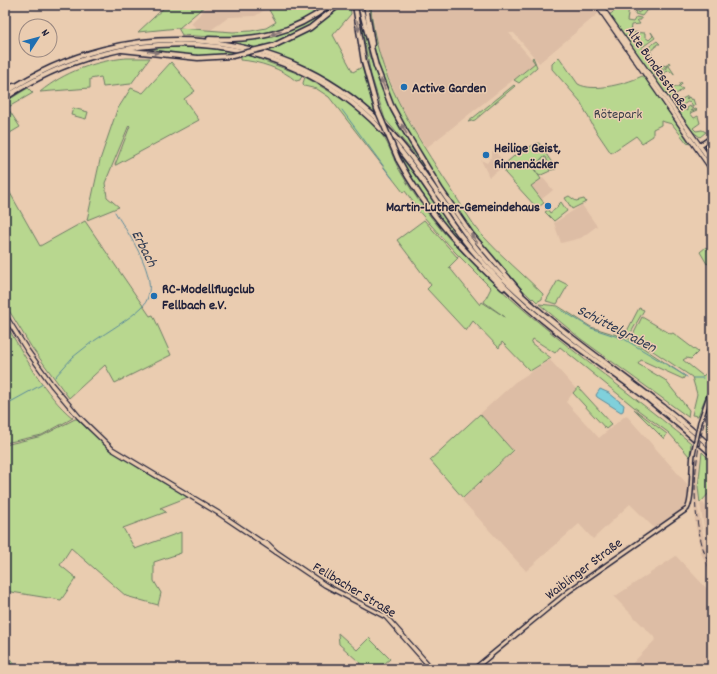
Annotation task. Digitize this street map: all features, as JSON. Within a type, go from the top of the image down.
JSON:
[{"type":"highway","points":[[203,41],[209,39],[246,39],[272,34],[302,22],[330,5]]},
{"type":"highway","points":[[114,50],[145,51],[198,58],[232,56],[273,46],[304,32],[340,5]]},
{"type":"highway","points":[[355,5],[364,62],[377,109],[398,159],[418,193],[449,235],[506,291],[658,407],[712,454]]},
{"type":"highway","points":[[360,5],[371,50],[391,105],[424,163],[471,234],[524,298]]},
{"type":"highway","points":[[366,5],[372,45],[371,50]]},
{"type":"highway","points":[[5,93],[60,63],[111,47],[156,40],[203,41],[253,50],[291,63],[326,81],[364,107],[383,124],[406,151],[478,250],[524,298],[568,334],[668,410],[712,448]]},
{"type":"highway","points":[[5,98],[58,68],[114,50],[167,44],[194,44],[226,48],[258,55],[283,64],[330,88],[362,111],[395,144],[472,251],[500,282],[532,310]]},
{"type":"highway","points":[[5,89],[16,86]]},
{"type":"main road","points":[[597,5],[601,8]]},
{"type":"main road","name":"Alte Bundesstraße","points":[[601,8],[698,147],[712,170]]},
{"type":"main road","name":"Alte Bundesstraße","points":[[698,147],[711,161]]},
{"type":"main road","name":"Fellbacher Straße","points":[[5,315],[39,369],[70,407],[96,435],[126,459],[268,544],[277,552],[325,585],[386,617],[432,669]]},
{"type":"street","points":[[698,147],[711,138]]},
{"type":"street","points":[[711,138],[708,146],[711,161]]},
{"type":"street","name":"Waiblinger Straße","points":[[474,669],[569,591],[687,509],[691,499],[693,454],[700,422],[712,387]]},
{"type":"shaded area","points":[[209,5],[273,5],[255,16],[229,17],[211,30],[196,28],[191,23]]},
{"type":"shaded area","points":[[372,5],[593,5],[599,13],[539,63],[514,33],[509,33],[535,63],[426,148],[403,110],[380,57],[377,48]]},
{"type":"shaded area","points":[[492,151],[495,151],[506,165],[489,177],[481,160],[487,163],[492,156]]},
{"type":"shaded area","points":[[543,178],[553,190],[542,199],[531,186]]},
{"type":"shaded area","points":[[582,205],[597,226],[581,238],[561,243],[554,223]]},
{"type":"shaded area","points":[[550,360],[576,389],[566,402],[599,438],[626,415],[688,485],[688,499],[684,510],[654,528],[630,504],[593,539],[579,524],[526,571],[462,500],[514,451],[480,414],[515,382]]},
{"type":"shaded area","points":[[696,456],[699,459],[697,480],[698,508],[705,544],[712,564],[712,578],[701,553],[695,522],[694,488]]},
{"type":"shaded area","points":[[703,503],[712,514],[712,561],[700,504]]},
{"type":"shaded area","points":[[676,556],[712,594],[712,669],[683,669],[680,665],[673,669],[629,669],[628,668],[656,639],[614,597]]},
{"type":"green space","points":[[167,5],[206,5],[179,28],[233,32],[266,28],[276,22],[269,10],[277,5],[308,5],[314,14],[281,29],[250,36],[218,37],[182,35],[178,28],[138,32]]},
{"type":"green space","points":[[332,5],[336,5],[297,34],[270,45],[256,48],[232,42],[259,38],[285,31],[309,20]]},
{"type":"green space","points":[[342,5],[350,5],[351,14],[333,35],[353,72],[362,67],[375,114],[337,86],[309,69],[280,56],[265,52],[305,32]]},
{"type":"green space","points":[[357,5],[359,5],[369,55],[391,112],[413,150],[487,258],[436,190],[412,151],[385,119],[371,75]]},
{"type":"green space","points":[[367,5],[371,5],[374,30],[388,79],[411,125],[437,168],[478,230],[543,294],[542,299],[537,302],[533,298],[532,299],[509,276],[486,249],[441,189],[421,157],[388,93],[377,62],[372,41]]},
{"type":"green space","points":[[623,5],[644,5],[645,8],[650,9],[652,5],[651,9],[646,11],[642,16],[635,14],[636,10],[638,13],[641,11],[641,7],[629,7],[627,21],[633,22],[636,17],[641,18],[641,20],[637,20],[640,24],[631,25],[630,32],[645,33],[645,37],[649,40],[653,36],[651,32],[655,38],[641,48],[643,51],[657,41],[660,44],[657,44],[655,48],[650,50],[652,55],[651,58],[660,69],[663,65],[666,66],[669,62],[670,64],[657,73],[658,74],[669,66],[675,75],[670,71],[665,72],[664,76],[660,76],[660,78],[665,78],[669,86],[678,87],[681,82],[682,84],[679,87],[683,89],[675,95],[678,101],[688,96],[686,100],[689,97],[691,100],[693,99],[695,105],[692,107],[692,104],[689,101],[680,107],[687,111],[687,108],[690,106],[693,108],[691,111],[697,110],[690,113],[694,118],[698,116],[700,123],[693,128],[696,131],[702,130],[706,132],[700,137],[693,132],[654,78],[657,76],[656,74],[653,76],[609,15]]},
{"type":"green space","points":[[159,47],[209,48],[237,53],[195,56],[149,49]]},
{"type":"green space","points":[[248,55],[302,75],[300,80],[296,81],[270,66],[240,60],[240,57]]},
{"type":"green space","points":[[533,57],[537,67],[519,83],[514,80],[535,63],[532,59]]},
{"type":"green space","name":"Rötepark","points":[[559,57],[578,84],[585,87],[593,88],[621,84],[644,75],[690,144],[687,143],[672,124],[661,121],[661,125],[653,129],[653,136],[642,143],[636,136],[611,153],[594,128],[580,101],[552,69],[552,64]]},
{"type":"green space","points":[[126,58],[150,58],[131,84],[103,87],[101,77],[90,79],[90,88],[40,92],[59,79],[80,69],[103,62]]},
{"type":"green space","points":[[171,62],[195,91],[184,99],[199,120],[115,165],[130,126],[129,125],[105,183],[107,197],[119,207],[87,220],[100,160],[117,110],[131,88],[143,93]]},
{"type":"green space","points":[[305,77],[326,89],[356,110],[374,126],[385,139],[400,171],[427,212],[451,241],[487,277],[572,350],[691,443],[690,457],[669,433],[634,407],[560,347],[555,353],[533,339],[531,343],[551,358],[530,371],[502,342],[499,348],[473,321],[466,331],[427,289],[431,285],[397,240],[424,220],[458,258],[449,267],[480,305],[482,302],[505,317],[484,302],[491,288],[455,252],[415,207],[416,206],[405,191],[403,192],[329,97],[317,89],[304,86],[303,83]]},
{"type":"green space","points":[[514,85],[515,86],[475,120],[468,122]]},
{"type":"green space","points":[[28,88],[33,93],[5,109],[5,102]]},
{"type":"green space","points":[[73,108],[88,112],[86,119],[71,115]]},
{"type":"green space","points":[[9,110],[20,127],[5,136],[5,112]]},
{"type":"green space","points":[[539,143],[556,169],[551,170],[546,157],[544,157],[550,171],[539,176],[534,168],[543,157],[533,168],[541,179],[531,186],[544,203],[537,208],[505,173],[507,162],[520,151]]},
{"type":"green space","points":[[395,149],[469,252],[447,227],[411,178]]},
{"type":"green space","points":[[5,184],[40,246],[85,221],[150,316],[153,315],[171,355],[115,383],[105,365],[69,398],[32,348],[5,304]]},
{"type":"green space","points":[[569,196],[576,201],[584,199],[586,202],[572,209],[565,198]]},
{"type":"green space","points":[[561,202],[567,211],[554,221],[545,212],[548,210],[550,213],[558,207],[557,206]]},
{"type":"green space","points":[[706,247],[712,255],[712,261],[707,264],[700,252]]},
{"type":"green space","points":[[558,280],[568,285],[557,304],[546,301]]},
{"type":"green space","points":[[539,304],[558,306],[591,327],[630,339],[685,376],[683,379],[641,360],[638,364],[665,380],[689,410],[688,417],[581,339]]},
{"type":"green space","points":[[639,308],[644,310],[629,336],[625,335]]},
{"type":"green space","points":[[642,317],[671,334],[673,333],[698,352],[691,359],[686,358],[683,360],[703,376],[712,368],[712,381],[698,416],[692,415],[697,394],[692,377],[632,337]]},
{"type":"green space","points":[[5,323],[27,361],[44,386],[53,398],[73,418],[42,435],[5,443]]},
{"type":"green space","points":[[578,387],[612,424],[606,429],[573,393]]},
{"type":"green space","points":[[712,408],[712,437],[707,430],[707,423]]},
{"type":"green space","points":[[634,409],[667,434],[664,439]]},
{"type":"green space","points":[[480,414],[513,451],[463,498],[430,460]]},
{"type":"green space","points":[[77,419],[103,443],[130,462],[188,497],[160,508],[166,512],[123,528],[135,549],[181,532],[181,553],[154,562],[154,581],[161,593],[158,605],[126,596],[71,548],[60,565],[76,578],[61,600],[5,591],[5,445],[42,436]]},
{"type":"green space","points":[[702,452],[712,462],[712,490],[700,503],[698,487]]},
{"type":"green space","points":[[338,633],[357,650],[369,638],[390,659],[378,669],[367,669],[339,644]]},
{"type":"green space","points":[[5,649],[17,669],[5,669]]},
{"type":"water","points":[[600,389],[609,393],[624,405],[623,411],[621,412],[597,397],[596,395]]},
{"type":"waterway","name":"Schüttelgraben","points":[[342,110],[393,179]]},
{"type":"waterway","name":"Erbach","points":[[94,341],[142,307],[148,297],[149,285],[147,272],[142,259],[115,212]]},
{"type":"waterway","name":"Schüttelgraben","points":[[558,308],[591,328],[624,339],[687,377]]},
{"type":"waterway","name":"Erbach","points":[[55,377],[73,357],[92,342]]},
{"type":"waterway","name":"Schüttelgraben","points":[[693,378],[703,378]]},
{"type":"waterway","name":"Erbach","points":[[5,405],[43,384]]},
{"type":"railway","points":[[712,397],[700,441],[695,485],[699,530],[704,551],[712,573]]},
{"type":"place","name":"Active Garden","points":[[404,87]]},
{"type":"place","name":"Heilige Geist, Rinnenäcker","points":[[486,155]]},
{"type":"place","name":"Martin-Luther-Gemeindehaus","points":[[548,206]]},
{"type":"place","name":"RC-Modellflugclub Fellbach e.V.","points":[[154,296]]}]
